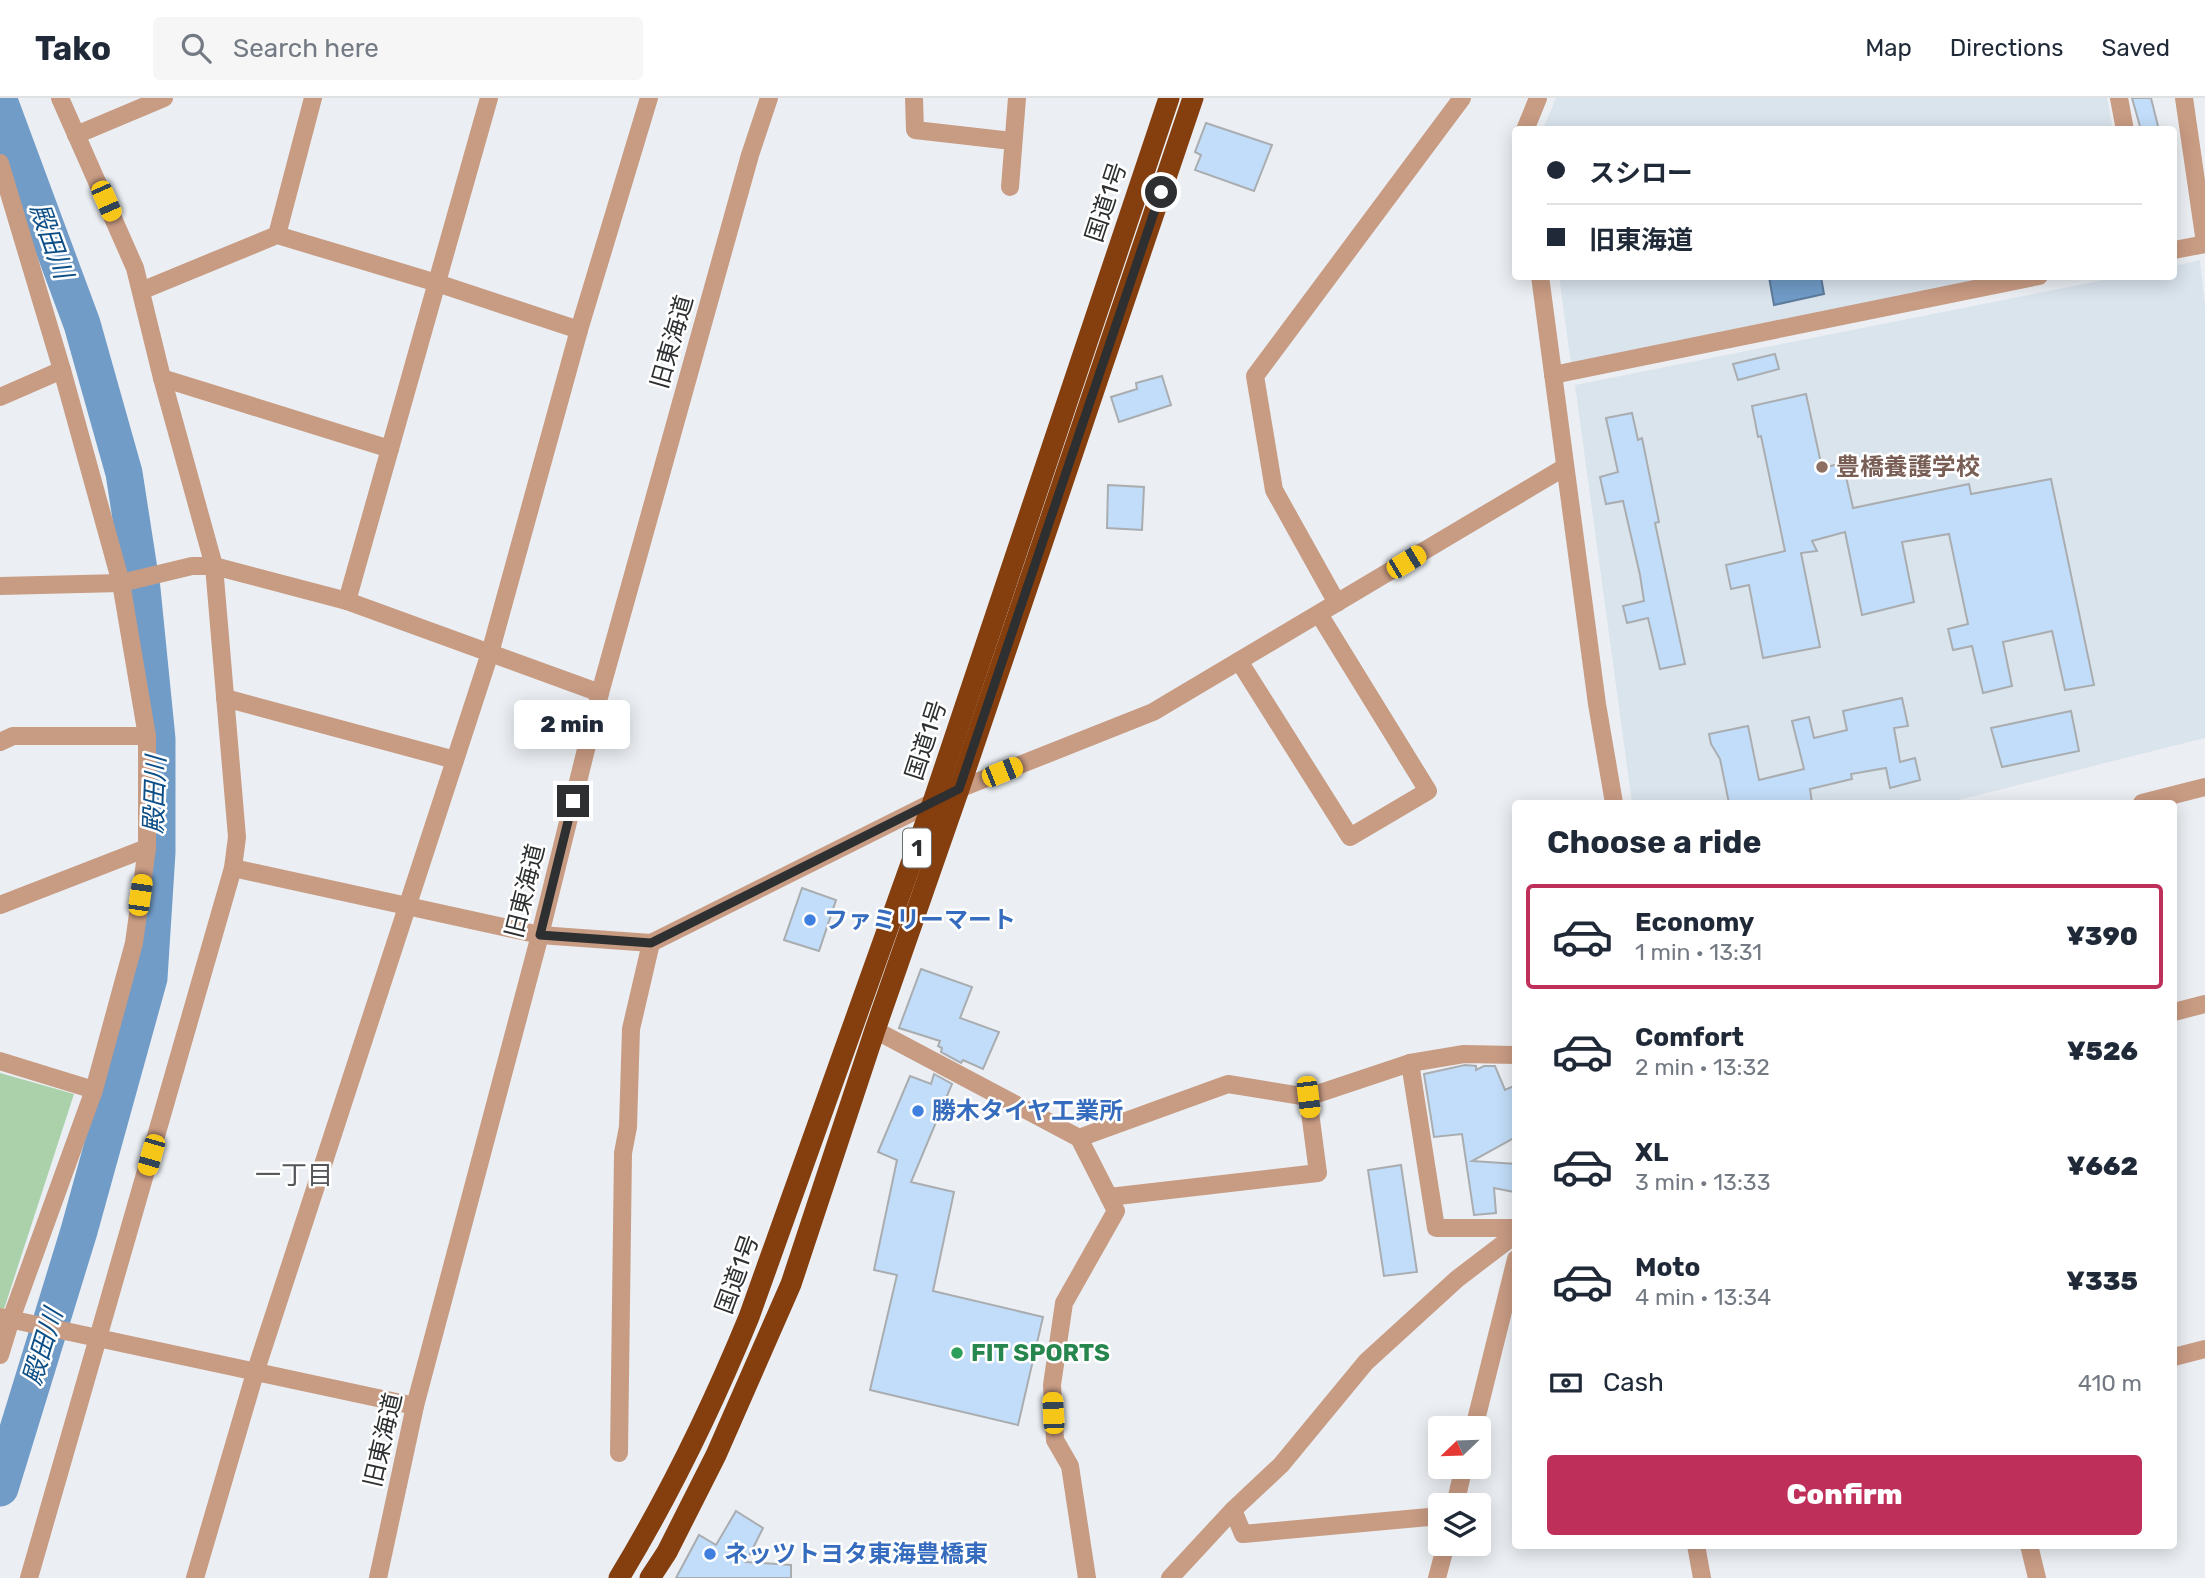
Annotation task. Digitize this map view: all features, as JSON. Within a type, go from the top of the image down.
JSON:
[{"type":"highway","name":"国道1号","points":[[619,1578],[657,1516],[718,1392],[750,1317],[933,802],[1169,98]]},
{"type":"highway","name":"国道1号","points":[[650,1578],[667,1552],[716,1455],[791,1284],[1193,98]]},
{"type":"street","points":[[29,1578],[92,1336],[233,868],[237,837],[214,566],[135,268],[60,98]]},
{"type":"street","points":[[76,135],[164,98]]},
{"type":"street","points":[[277,235],[313,98]]},
{"type":"street","points":[[347,601],[489,98]]},
{"type":"street","points":[[195,1578],[255,1373],[490,653],[579,330],[649,98]]},
{"type":"street","name":"旧東海道","points":[[378,1578],[415,1406],[540,935],[600,693],[750,155],[769,98]]},
{"type":"street","points":[[914,98],[915,130],[1012,141]]},
{"type":"street","points":[[1010,187],[1017,98]]},
{"type":"street","points":[[1337,603],[1274,490],[1255,376],[1462,98]]},
{"type":"street","points":[[1527,126],[1538,98]]},
{"type":"street","points":[[2119,98],[2124,126]]},
{"type":"street","points":[[2177,249],[2205,243],[2184,98]]},
{"type":"street","points":[[0,1354],[5,1318],[94,1090],[134,943],[147,848],[148,736],[127,581],[2,174]]},
{"type":"street","points":[[141,291],[277,235],[437,283],[579,330]]},
{"type":"street","points":[[1541,280],[1597,704],[1613,800]]},
{"type":"street","points":[[1553,375],[2019,280]]},
{"type":"street","points":[[0,397],[62,370]]},
{"type":"street","points":[[162,378],[390,449]]},
{"type":"street","points":[[233,868],[540,935],[651,943],[959,789],[1153,712],[1565,467]]},
{"type":"street","points":[[0,586],[127,581],[192,566],[214,566],[347,601],[600,693]]},
{"type":"street","points":[[1239,661],[1350,836],[1428,791],[1319,614]]},
{"type":"street","points":[[225,698],[455,760]]},
{"type":"street","points":[[0,742],[13,736],[148,736]]},
{"type":"street","points":[[2154,800],[2205,787]]},
{"type":"street","points":[[0,905],[147,848]]},
{"type":"street","points":[[619,1453],[622,1153],[628,1127],[631,1029],[651,943]]},
{"type":"street","points":[[2177,1011],[2205,1004]]},
{"type":"street","points":[[875,1030],[1079,1138],[1116,1211],[1064,1303],[1052,1385],[1055,1440],[1070,1466],[1087,1578]]},
{"type":"street","points":[[1079,1138],[1228,1084],[1308,1097],[1410,1063],[1464,1054],[1512,1055]]},
{"type":"street","points":[[0,1062],[94,1090]]},
{"type":"street","points":[[1410,1063],[1436,1228],[1512,1228]]},
{"type":"street","points":[[1109,1197],[1318,1174],[1308,1097]]},
{"type":"street","points":[[1170,1578],[1233,1510],[1281,1465],[1366,1362],[1457,1279],[1512,1237]]},
{"type":"street","points":[[1477,1416],[1512,1275]]},
{"type":"street","points":[[5,1318],[415,1406]]},
{"type":"street","points":[[2177,1356],[2205,1349]]},
{"type":"street","points":[[1233,1510],[1243,1534],[1428,1517]]},
{"type":"street","points":[[1697,1549],[1702,1578]]},
{"type":"street","points":[[2030,1549],[2037,1578]]},
{"type":"street","points":[[1437,1578],[1443,1556]]},
{"type":"shaded area","points":[[1556,98],[2107,98],[2112,126],[1544,126]]},
{"type":"shaded area","points":[[2200,260],[2205,305],[2205,738],[1958,800],[1632,800],[1575,385],[2104,280],[2177,280],[2177,265]]},
{"type":"shaded area","points":[[1560,280],[1977,280],[1571,364]]},
{"type":"green space","points":[[0,1073],[74,1094],[4,1309],[0,1308]]},
{"type":"water","points":[[1770,280],[1822,280],[1824,294],[1774,305]]},
{"type":"building","points":[[2132,98],[2151,98],[2158,126],[2140,126]]},
{"type":"building","points":[[1206,123],[1272,145],[1254,191],[1195,170],[1201,155],[1195,152]]},
{"type":"building","points":[[1775,354],[1779,369],[1738,380],[1733,364]]},
{"type":"building","points":[[1162,376],[1171,405],[1119,422],[1111,397],[1137,389],[1136,383]]},
{"type":"building","points":[[1806,394],[1822,468],[1843,463],[1853,508],[1969,484],[1971,494],[2051,479],[2094,685],[2065,690],[2052,631],[2003,642],[2012,686],[1983,693],[1972,646],[1953,650],[1948,629],[1968,624],[1949,534],[1902,542],[1914,602],[1862,615],[1845,532],[1812,541],[1817,551],[1801,553],[1820,647],[1763,658],[1749,585],[1731,589],[1726,565],[1785,551],[1761,436],[1758,437],[1752,406]]},
{"type":"building","points":[[1632,413],[1638,440],[1642,438],[1659,522],[1655,523],[1685,664],[1660,669],[1648,618],[1627,623],[1623,606],[1644,601],[1640,575],[1623,501],[1606,504],[1600,477],[1618,472],[1606,418]]},
{"type":"building","points":[[1108,485],[1144,487],[1142,530],[1107,528]]},
{"type":"building","points":[[1902,698],[1908,726],[1894,728],[1900,762],[1915,758],[1920,780],[1890,788],[1886,768],[1851,774],[1852,779],[1810,789],[1812,800],[1728,800],[1720,759],[1711,744],[1709,734],[1748,726],[1759,780],[1804,769],[1792,721],[1809,717],[1814,738],[1847,730],[1843,711]]},
{"type":"building","points":[[2071,711],[2079,751],[2002,767],[1991,728]]},
{"type":"building","name":"ファミリーマート","points":[[802,888],[836,900],[819,951],[784,940]]},
{"type":"building","points":[[921,969],[972,987],[960,1018],[999,1032],[983,1069],[963,1060],[961,1063],[941,1052],[942,1048],[938,1046],[940,1041],[899,1028]]},
{"type":"building","points":[[1465,1065],[1476,1066],[1476,1070],[1484,1066],[1495,1066],[1505,1090],[1512,1087],[1512,1139],[1472,1161],[1512,1164],[1512,1192],[1494,1188],[1496,1213],[1474,1215],[1462,1134],[1434,1137],[1424,1074]]},
{"type":"building","name":"FIT SPORTS","points":[[934,1074],[952,1084],[911,1182],[954,1192],[933,1291],[1043,1317],[1018,1425],[870,1390],[897,1275],[874,1270],[897,1160],[878,1152],[910,1076],[931,1084]]},
{"type":"building","points":[[1401,1165],[1417,1272],[1384,1276],[1368,1170]]},
{"type":"building","name":"ネッツトヨタ東海豊橋東","points":[[736,1511],[763,1528],[746,1562],[791,1565],[791,1578],[676,1578],[699,1535],[716,1545]]},
{"type":"waterway","name":"殿田川","points":[[0,103],[82,324],[124,473],[142,589],[157,739],[157,852],[149,978],[79,1231],[0,1488]]},
{"type":"place","name":"豊橋養護学校","points":[[1822,467]]},
{"type":"place","name":"ファミリーマート","points":[[810,920]]},
{"type":"place","name":"勝木タイヤ工業所","points":[[918,1111]]},
{"type":"place","name":"FIT SPORTS","points":[[957,1353]]},
{"type":"place","name":"ネッツトヨタ東海豊橋東","points":[[710,1554]]},
{"type":"district","name":"一丁目","points":[[294,1175]]},
{"type":"route","points":[[573,801],[540,935],[651,943],[959,789],[1161,192]]}]
